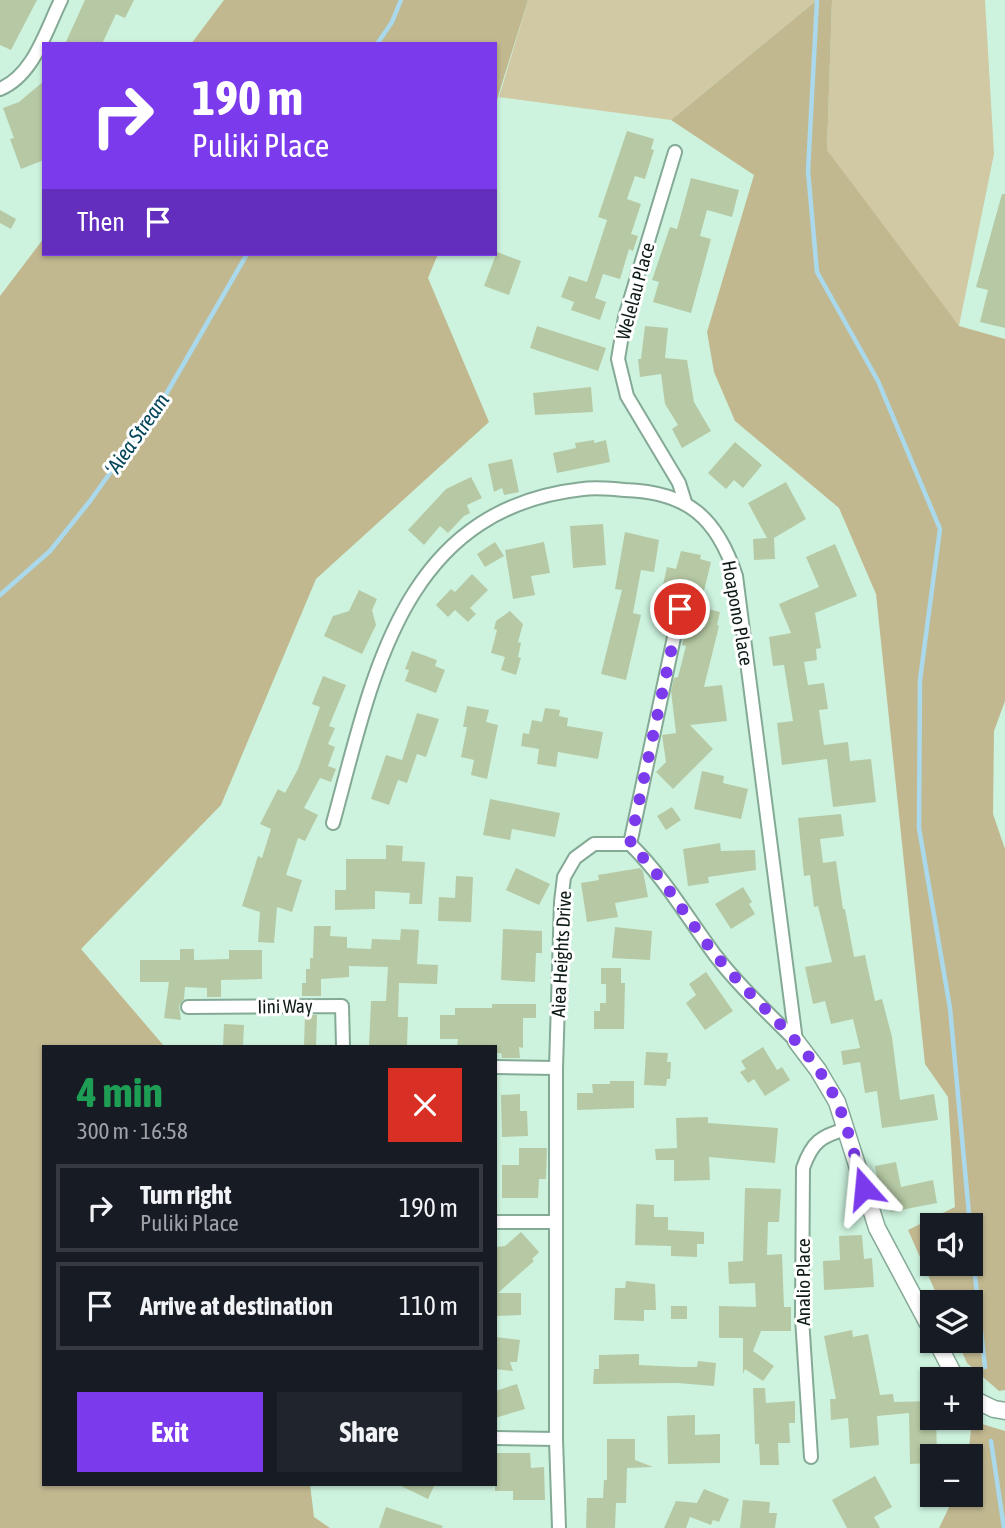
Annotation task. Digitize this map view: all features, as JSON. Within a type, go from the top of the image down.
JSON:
[{"type":"street","points":[[0,89],[9,86],[30,64],[61,0]]},
{"type":"street","name":"Welelau Place","points":[[675,152],[625,317],[618,359],[627,396],[679,483],[685,502]]},
{"type":"street","name":"Hoapono Place","points":[[333,823],[367,700],[392,631],[407,601],[430,569],[459,540],[492,517],[534,499],[584,489],[642,490],[685,502],[705,518],[727,549],[736,576],[796,1041]]},
{"type":"street","points":[[680,609],[630,844],[647,860],[716,956],[742,987],[796,1041],[818,1070],[837,1102],[877,1228],[920,1309]]},
{"type":"street","name":"Aiea Heights Drive","points":[[559,1528],[556,1439],[556,1068],[561,902],[564,877],[575,859],[594,844],[630,844]]},
{"type":"street","name":"Iini Way","points":[[188,1007],[342,1006],[343,1045]]},
{"type":"street","points":[[497,1067],[556,1068]]},
{"type":"street","name":"Analio Place","points":[[811,1457],[802,1318],[803,1168],[810,1149],[827,1135],[846,1129]]},
{"type":"street","points":[[497,1222],[556,1222]]},
{"type":"street","points":[[983,1404],[1005,1411]]},
{"type":"street","points":[[497,1438],[556,1439]]},
{"type":"shaded area","points":[[224,0],[528,0],[497,100],[497,42],[192,42]]},
{"type":"shaded area","points":[[528,0],[817,0],[671,120],[499,97]]},
{"type":"shaded area","points":[[817,0],[832,0],[827,150],[959,326],[1005,339],[1005,701],[994,731],[993,814],[1005,849],[1005,1390],[999,1391],[983,1377],[983,1367],[972,1367],[962,1353],[983,1353],[983,1290],[935,1290],[928,1276],[983,1276],[983,1213],[943,1213],[955,1207],[948,1097],[925,1064],[876,594],[839,508],[735,421],[714,372],[707,332],[754,175],[671,120]]},
{"type":"shaded area","points":[[832,0],[985,0],[994,154],[959,326],[910,265],[827,150]]},
{"type":"shaded area","points":[[42,241],[42,256],[437,256],[428,278],[489,422],[316,579],[221,805],[81,949],[163,1045],[42,1045],[42,1486],[310,1486],[314,1517],[330,1528],[0,1528],[0,296]]},
{"type":"shaded area","points":[[920,1224],[920,1257],[908,1230]]},
{"type":"shaded area","points":[[983,1424],[1005,1431],[1005,1528],[939,1528],[949,1507],[983,1507],[983,1444],[969,1444],[971,1430],[983,1430]]},
{"type":"building","points":[[0,0],[37,0],[11,50],[0,45]]},
{"type":"building","points":[[85,0],[134,0],[125,18],[116,14],[103,42],[66,42]]},
{"type":"building","points":[[42,83],[42,161],[21,169],[3,108],[19,102]]},
{"type":"building","points":[[627,131],[654,139],[651,149],[654,150],[645,179],[635,176],[627,199],[641,204],[631,234],[638,236],[633,251],[629,249],[620,279],[603,274],[595,298],[606,302],[600,320],[571,310],[574,302],[561,297],[569,276],[587,282],[607,220],[598,217]]},
{"type":"building","points":[[691,178],[739,190],[732,217],[707,210],[700,236],[711,239],[691,313],[653,302],[659,282],[652,280],[670,227],[677,229]]},
{"type":"building","points":[[1002,194],[1005,194],[1005,328],[980,322],[988,290],[976,287]]},
{"type":"building","points":[[0,210],[16,219],[11,229],[0,223]]},
{"type":"building","points":[[497,252],[521,261],[509,295],[484,286]]},
{"type":"building","points":[[537,326],[606,348],[598,371],[530,348]]},
{"type":"building","points":[[645,326],[668,328],[665,358],[687,360],[694,402],[711,431],[682,448],[672,429],[678,425],[665,404],[661,374],[640,377],[638,359],[641,359]]},
{"type":"building","points":[[591,387],[593,412],[535,415],[533,393]]},
{"type":"building","points":[[594,440],[594,443],[606,440],[610,462],[557,473],[553,453],[576,448],[575,443]]},
{"type":"building","points":[[735,442],[762,465],[743,488],[734,480],[726,489],[708,473]]},
{"type":"building","points":[[512,459],[519,492],[504,495],[502,488],[494,492],[488,464]]},
{"type":"building","points":[[471,477],[482,498],[467,505],[470,513],[448,533],[440,526],[424,545],[408,530],[446,489]]},
{"type":"building","points":[[786,482],[806,519],[774,538],[775,559],[754,560],[753,539],[767,538],[748,503]]},
{"type":"building","points":[[603,524],[606,565],[573,568],[570,526]]},
{"type":"building","points":[[625,532],[659,540],[654,572],[641,570],[633,613],[641,615],[626,680],[601,674],[622,590],[615,589]]},
{"type":"building","points":[[495,542],[504,556],[485,567],[477,554]]},
{"type":"building","points":[[544,542],[550,573],[531,576],[535,595],[513,599],[505,550]]},
{"type":"building","points":[[835,544],[857,596],[815,613],[821,648],[816,649],[817,660],[804,662],[808,685],[824,683],[828,709],[819,710],[824,745],[848,742],[850,761],[871,759],[876,802],[833,807],[827,759],[782,765],[777,723],[793,721],[784,665],[773,666],[769,637],[791,633],[779,604],[819,587],[806,557]]},
{"type":"building","points":[[681,551],[701,555],[700,559],[711,562],[701,603],[661,594],[667,567],[676,569]]},
{"type":"building","points":[[472,574],[488,590],[470,608],[476,614],[468,622],[455,610],[448,617],[436,605],[451,589],[455,592]]},
{"type":"building","points":[[359,590],[377,599],[372,610],[376,625],[362,654],[324,636],[333,616],[349,611]]},
{"type":"building","points":[[692,605],[720,612],[704,687],[722,685],[727,721],[690,725],[713,749],[673,789],[656,772],[666,762],[662,735],[676,733],[671,691],[674,678],[678,677],[686,646],[682,645]]},
{"type":"building","points":[[510,611],[523,624],[518,642],[521,643],[518,657],[521,658],[516,675],[501,670],[505,657],[491,653],[497,630],[494,629],[496,621]]},
{"type":"building","points":[[412,651],[437,660],[435,666],[445,670],[436,693],[405,681],[409,670],[405,669]]},
{"type":"building","points":[[323,676],[346,685],[329,726],[335,728],[328,744],[335,747],[328,766],[336,769],[331,782],[320,778],[304,808],[318,815],[305,841],[298,838],[286,875],[302,880],[292,912],[277,907],[274,943],[258,942],[260,912],[242,906],[258,856],[262,858],[271,829],[260,824],[278,789],[285,793],[298,769],[320,707],[312,704]]},
{"type":"building","points":[[467,706],[489,710],[486,722],[498,725],[487,779],[471,775],[474,760],[461,757],[467,727],[463,727]]},
{"type":"building","points":[[545,708],[560,710],[559,716],[568,718],[567,726],[603,732],[598,759],[558,752],[556,767],[537,764],[539,749],[521,746],[523,733],[529,734],[532,720],[542,722]]},
{"type":"building","points":[[417,713],[439,719],[426,757],[417,754],[407,783],[398,780],[389,805],[371,799],[386,755],[402,760]]},
{"type":"building","points":[[702,771],[724,776],[723,783],[748,789],[741,819],[694,809]]},
{"type":"building","points":[[490,799],[560,813],[555,837],[512,829],[510,840],[483,835]]},
{"type":"building","points":[[672,807],[681,820],[666,830],[657,816]]},
{"type":"building","points":[[841,814],[844,836],[820,839],[823,863],[836,861],[854,957],[865,955],[875,1001],[882,999],[892,1037],[900,1100],[934,1094],[938,1120],[882,1128],[877,1091],[865,1093],[860,1062],[843,1065],[841,1051],[860,1048],[853,1019],[831,1024],[825,1001],[813,1004],[805,967],[832,962],[818,906],[814,907],[810,875],[804,876],[798,818]]},
{"type":"building","points":[[720,843],[721,851],[755,850],[756,870],[708,877],[709,883],[688,886],[683,849]]},
{"type":"building","points":[[386,845],[403,846],[402,861],[425,862],[422,904],[409,904],[410,893],[375,891],[375,909],[335,910],[335,890],[346,890],[346,859],[386,859]]},
{"type":"building","points":[[516,868],[550,884],[539,905],[506,890]]},
{"type":"building","points":[[640,868],[648,897],[615,903],[618,917],[587,922],[581,883],[599,880],[598,875]]},
{"type":"building","points":[[456,876],[473,877],[471,922],[438,921],[439,897],[455,898]]},
{"type":"building","points":[[743,887],[752,902],[749,904],[755,914],[731,929],[715,904]]},
{"type":"building","points":[[314,926],[331,926],[330,936],[347,937],[347,948],[371,949],[372,939],[400,940],[401,929],[419,930],[417,964],[438,965],[437,984],[399,983],[398,1017],[408,1017],[407,1045],[369,1045],[371,1001],[386,1001],[388,967],[349,966],[349,977],[321,979],[321,996],[302,996],[306,969],[310,969],[310,958],[313,958]]},
{"type":"building","points":[[615,927],[652,931],[650,960],[612,958]]},
{"type":"building","points":[[503,929],[542,931],[542,953],[536,953],[535,982],[501,980]]},
{"type":"building","points":[[180,949],[194,949],[194,960],[229,959],[229,950],[262,950],[262,979],[221,980],[221,997],[207,997],[207,988],[185,987],[184,999],[179,1006],[181,1020],[164,1018],[169,982],[140,982],[140,960],[180,960]]},
{"type":"building","points":[[601,968],[621,968],[621,983],[625,983],[624,1029],[594,1029],[594,1011],[600,1011],[600,1003],[606,1003],[606,984],[601,984]]},
{"type":"building","points":[[706,972],[733,1011],[705,1030],[686,1003],[696,995],[689,984]]},
{"type":"building","points":[[492,1004],[536,1004],[536,1018],[523,1018],[523,1048],[519,1047],[520,1058],[502,1058],[501,1053],[497,1053],[497,1045],[457,1045],[458,1039],[440,1039],[440,1015],[455,1015],[455,1008],[492,1008]]},
{"type":"building","points":[[305,1015],[317,1015],[316,1045],[304,1045]]},
{"type":"building","points":[[224,1024],[244,1025],[243,1045],[223,1045]]},
{"type":"building","points":[[763,1047],[777,1070],[782,1067],[790,1080],[765,1096],[754,1079],[748,1083],[740,1072],[746,1069],[741,1061]]},
{"type":"building","points":[[646,1052],[668,1053],[667,1062],[671,1062],[670,1079],[667,1079],[666,1086],[644,1085]]},
{"type":"building","points":[[610,1081],[634,1081],[634,1108],[577,1110],[577,1093],[593,1093],[592,1084],[610,1084]]},
{"type":"building","points":[[520,1094],[520,1111],[527,1111],[528,1136],[502,1137],[501,1095]]},
{"type":"building","points":[[708,1117],[708,1123],[778,1128],[775,1163],[709,1157],[710,1180],[674,1181],[674,1160],[656,1160],[655,1149],[677,1148],[676,1118]]},
{"type":"building","points":[[519,1148],[547,1148],[546,1179],[539,1179],[538,1198],[502,1198],[502,1165],[519,1165]]},
{"type":"building","points":[[896,1162],[901,1187],[933,1180],[937,1203],[891,1212],[886,1186],[879,1187],[875,1166]]},
{"type":"building","points":[[745,1188],[781,1189],[779,1222],[768,1222],[767,1255],[782,1254],[784,1307],[791,1307],[791,1331],[761,1331],[753,1351],[774,1366],[763,1381],[745,1369],[743,1374],[743,1338],[719,1338],[719,1306],[756,1307],[755,1283],[729,1284],[728,1262],[743,1261]]},
{"type":"building","points":[[636,1204],[654,1205],[654,1217],[668,1217],[668,1230],[704,1232],[704,1244],[697,1244],[697,1257],[671,1256],[671,1246],[635,1245]]},
{"type":"building","points":[[521,1232],[539,1252],[532,1259],[534,1261],[498,1293],[521,1293],[521,1315],[497,1316],[497,1247],[505,1246]]},
{"type":"building","points":[[862,1235],[864,1259],[872,1258],[874,1287],[824,1290],[823,1261],[840,1260],[839,1236]]},
{"type":"building","points":[[626,1281],[655,1284],[656,1310],[644,1310],[644,1321],[614,1320],[615,1288],[625,1288]]},
{"type":"building","points":[[671,1306],[687,1306],[687,1319],[671,1319]]},
{"type":"building","points":[[852,1330],[853,1337],[868,1334],[880,1395],[893,1394],[894,1402],[920,1401],[920,1430],[936,1430],[937,1444],[920,1444],[920,1464],[910,1464],[909,1413],[877,1416],[879,1445],[850,1448],[848,1418],[831,1420],[830,1399],[836,1399],[824,1336]]},
{"type":"building","points":[[497,1337],[520,1340],[517,1362],[510,1362],[513,1371],[497,1369]]},
{"type":"building","points":[[639,1354],[639,1365],[697,1367],[698,1361],[716,1363],[714,1386],[677,1383],[593,1384],[594,1369],[599,1369],[599,1355]]},
{"type":"building","points":[[517,1384],[525,1409],[497,1417],[497,1390]]},
{"type":"building","points":[[753,1388],[765,1388],[766,1403],[795,1401],[795,1423],[789,1423],[790,1443],[778,1443],[779,1465],[760,1465],[759,1444],[755,1444]]},
{"type":"building","points":[[695,1415],[695,1435],[720,1434],[720,1463],[668,1464],[667,1416]]},
{"type":"building","points":[[607,1439],[635,1439],[635,1460],[653,1467],[627,1468],[626,1503],[616,1503],[615,1528],[586,1528],[587,1498],[603,1498],[604,1480],[607,1480]]},
{"type":"building","points":[[497,1453],[530,1453],[531,1468],[544,1467],[545,1500],[513,1500],[513,1491],[495,1491]]},
{"type":"building","points":[[875,1476],[892,1507],[874,1517],[880,1528],[847,1528],[832,1500]]},
{"type":"building","points":[[401,1486],[434,1486],[428,1499]]},
{"type":"building","points":[[704,1489],[729,1499],[719,1522],[713,1520],[711,1525],[690,1517],[686,1528],[664,1528],[676,1501],[697,1503]]},
{"type":"building","points":[[743,1500],[770,1502],[769,1513],[777,1513],[775,1528],[740,1528]]},
{"type":"building","points":[[386,1507],[443,1526],[379,1528]]},
{"type":"waterway","name":"ʻAiea Stream","points":[[378,42],[392,22],[401,0]]},
{"type":"waterway","points":[[817,0],[808,171],[817,272],[878,381],[940,529],[920,680],[919,828],[950,1008],[969,1213]]},
{"type":"waterway","name":"ʻAiea Stream","points":[[0,595],[50,551],[90,501],[165,396],[246,256]]},
{"type":"waterway","points":[[975,1276],[985,1367]]},
{"type":"waterway","points":[[991,1441],[1004,1528]]},
{"type":"route","points":[[680,609],[630,844],[647,860],[716,956],[742,987],[796,1041],[818,1070],[837,1102],[864,1188]]}]
